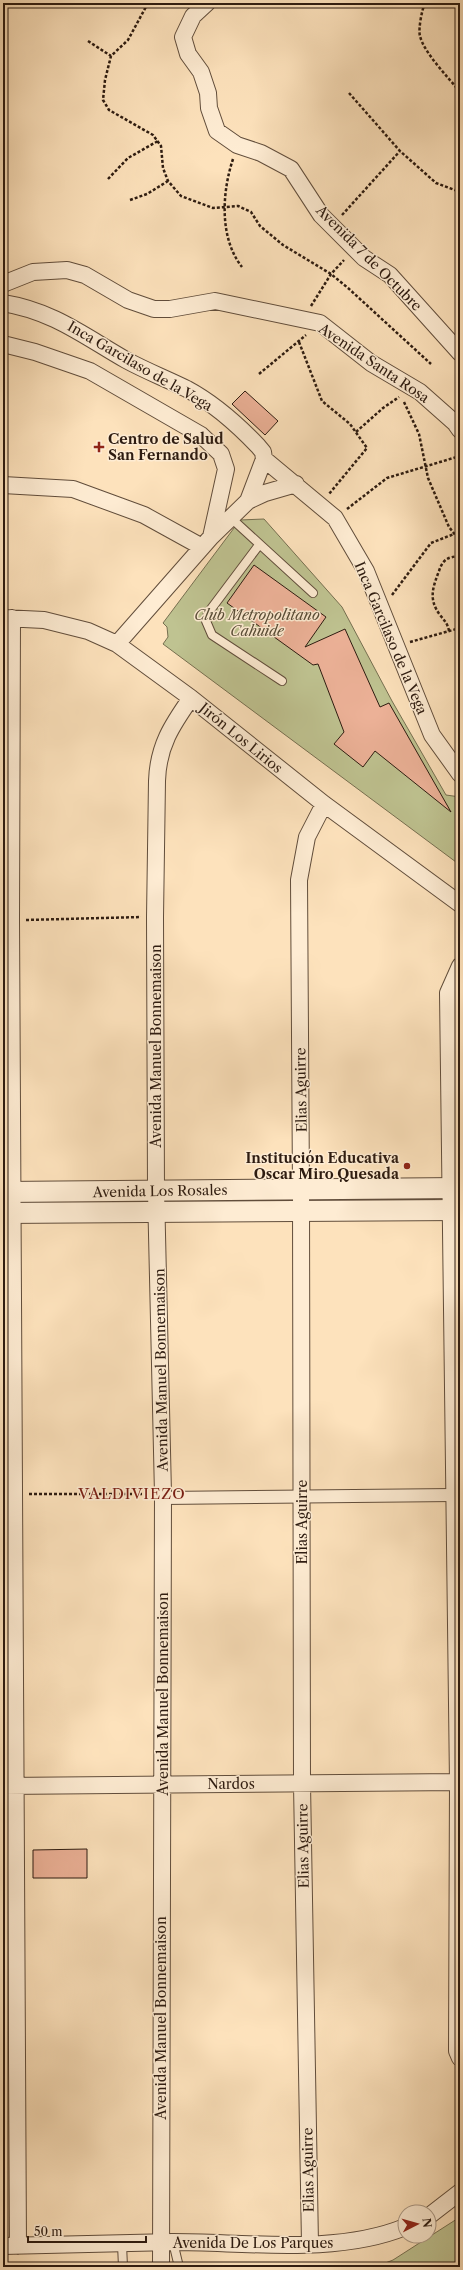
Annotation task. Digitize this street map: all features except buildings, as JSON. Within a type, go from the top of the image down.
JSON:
[{"type":"street","name":"Avenida 7 de Octubre","points":[[207,3],[193,16],[183,37],[188,54],[201,72],[208,93],[209,108],[216,131],[237,145],[261,153],[291,169],[321,215],[356,248],[364,258],[390,275],[460,353]]},
{"type":"street","name":"Avenida Santa Rosa","points":[[3,284],[33,272],[67,270],[86,275],[128,300],[154,309],[170,310],[215,301],[320,323],[371,363],[420,392],[455,423],[460,430]]},
{"type":"street","name":"Inca Garcilaso de la Vega","points":[[3,303],[28,307],[70,326],[150,373],[187,390],[212,405],[250,437],[263,452],[264,459],[296,484],[335,518],[366,572],[432,735],[460,774]]},
{"type":"street","points":[[3,344],[35,352],[90,371],[201,435],[221,454],[226,469],[206,542]]},
{"type":"street","points":[[117,644],[206,542],[248,500],[264,459]]},
{"type":"street","points":[[248,500],[265,493],[296,484]]},
{"type":"street","points":[[3,485],[72,489],[144,515],[206,542]]},
{"type":"street","points":[[7,618],[11,920],[8,1213],[15,1494],[10,1786],[11,2246]]},
{"type":"street","name":"Jirón Los Lirios","points":[[7,618],[44,620],[88,631],[117,644],[191,698],[324,804],[460,904]]},
{"type":"street","name":"Avenida Manuel Bonnemaison","points":[[161,2267],[166,2243],[163,1496],[156,1191],[155,917],[158,762],[170,728],[191,698]]},
{"type":"street","name":"Elias Aguirre","points":[[310,2244],[302,1784],[302,1189],[299,880],[306,837],[324,804]]},
{"type":"street","points":[[460,966],[448,993],[456,1188],[454,1495],[459,1782],[457,2051],[460,2058]]},
{"type":"street","name":"Avenida Los Rosales","points":[[8,1192],[456,1188]]},
{"type":"street","name":"Avenida Los Rosales","points":[[8,1213],[456,1210]]},
{"type":"street","points":[[163,1496],[302,1497],[454,1495]]},
{"type":"street","name":"Nardos","points":[[10,1786],[459,1782]]},
{"type":"street","points":[[437,2210],[460,2192]]},
{"type":"street","name":"Avenida De Los Parques","points":[[11,2246],[166,2243],[346,2243],[388,2234],[397,2230]]},
{"type":"lane","points":[[231,518],[313,593]]},
{"type":"lane","points":[[259,545],[208,614],[206,621],[212,635],[282,681]]},
{"type":"lane","points":[[166,2243],[179,2267]]},
{"type":"lane","points":[[122,2244],[123,2267]]},
{"type":"path","points":[[148,3],[128,40],[111,56],[105,80],[103,100],[109,110],[153,135],[161,146],[163,168],[168,181],[181,196],[213,208],[238,206],[251,212],[260,226],[283,245],[331,274],[392,326],[431,364]]},
{"type":"path","points":[[425,3],[421,11],[420,36],[429,53],[460,92]]},
{"type":"path","points":[[88,41],[111,56]]},
{"type":"path","points":[[349,94],[400,151],[436,183],[460,192]]},
{"type":"path","points":[[108,179],[128,158],[158,141]]},
{"type":"path","points":[[237,145],[228,174],[226,233],[234,257],[242,267]]},
{"type":"path","points":[[332,226],[400,151]]},
{"type":"path","points":[[130,200],[147,194],[168,181]]},
{"type":"path","points":[[307,313],[331,274],[356,248]]},
{"type":"path","points":[[259,374],[300,342],[320,323]]},
{"type":"path","points":[[300,342],[322,401],[356,432],[367,448],[320,505]]},
{"type":"path","points":[[390,375],[419,434],[428,478],[443,513],[454,534],[460,541]]},
{"type":"path","points":[[356,432],[383,408],[401,396]]},
{"type":"path","points":[[335,518],[387,478],[460,456]]},
{"type":"path","points":[[381,609],[431,543],[454,534]]},
{"type":"path","points":[[449,631],[448,625],[437,611],[431,593],[442,562],[450,556],[460,556]]},
{"type":"path","points":[[397,649],[411,641],[460,628]]},
{"type":"path","points":[[11,920],[155,917]]},
{"type":"path","points":[[15,1494],[163,1496]]},
{"type":"green space","name":"Club Metropolitano Cahuide","points":[[264,519],[342,607],[392,701],[446,795],[460,797],[460,865],[163,644],[168,637],[167,627],[163,623],[240,520]]},
{"type":"green space","points":[[460,2217],[460,2267],[375,2267],[393,2260],[418,2244],[437,2244],[437,2232]]},
{"type":"place","name":"Centro de Salud San Fernando","points":[[99,447]]},
{"type":"place","name":"Institución Educativa Oscar Miro Quesada","points":[[407,1166]]},
{"type":"district","name":"VALDIVIEZO","points":[[132,1494]]}]
